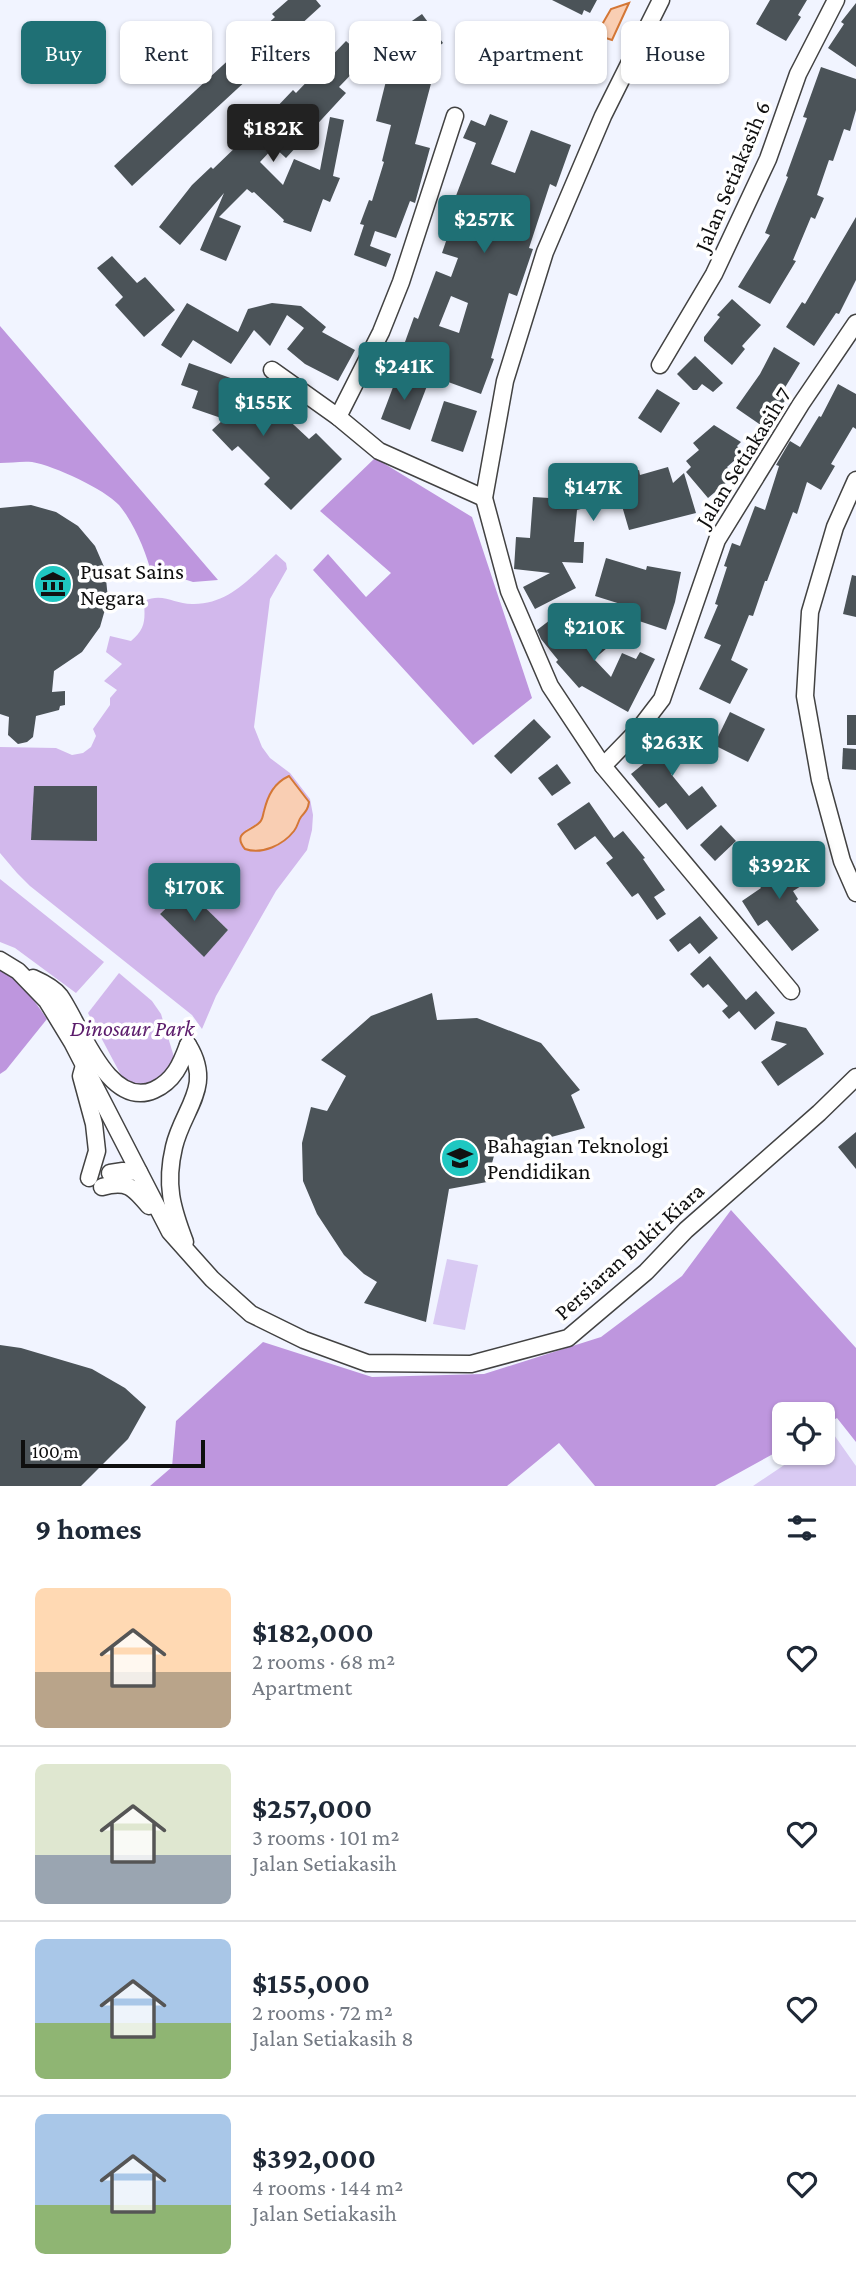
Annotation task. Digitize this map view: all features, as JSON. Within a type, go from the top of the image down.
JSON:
[{"type":"street","points":[[661,0],[603,116],[545,251],[505,381],[484,498],[509,591],[550,686],[603,766],[791,991]]},
{"type":"street","name":"Jalan Setiakasih 6","points":[[660,365],[715,274],[768,159],[798,74],[836,0]]},
{"type":"street","points":[[338,417],[381,332],[396,294],[455,116]]},
{"type":"street","name":"Jalan Setiakasih 7","points":[[603,766],[639,729],[662,699],[716,540],[801,404],[856,323]]},
{"type":"street","points":[[272,370],[338,417],[379,451],[484,498]]},
{"type":"street","points":[[856,480],[835,527],[810,612],[805,696],[820,780],[842,861],[856,893]]},
{"type":"street","name":"Persiaran Bukit Kiara","points":[[0,960],[18,971],[47,1001],[83,1064],[170,1232],[212,1279],[251,1314],[304,1340],[367,1363],[471,1364],[568,1338],[646,1272],[686,1230],[856,1077]]},
{"type":"street","points":[[18,971],[58,994],[109,1078],[132,1093],[148,1093],[174,1076],[188,1045],[198,1068],[197,1094],[174,1144],[170,1181],[172,1206],[188,1250]]},
{"type":"street","points":[[83,1064],[81,1076],[94,1124],[100,1180]]},
{"type":"street","points":[[100,1180],[122,1171],[139,1172]]},
{"type":"street","points":[[100,1180],[134,1188],[170,1232]]},
{"type":"green space","points":[[276,554],[286,563],[287,569],[270,599],[254,727],[270,758],[290,773],[310,799],[312,830],[307,850],[276,891],[216,996],[202,1029],[192,1015],[30,886],[0,853],[0,747],[56,748],[72,755],[83,753],[91,747],[96,736],[93,729],[117,690],[104,681],[122,664],[106,652],[110,636],[131,641],[140,632],[144,623],[144,601],[163,598],[192,604],[217,600],[238,588]],"holes":[[[289,776],[306,797],[309,806],[288,838],[277,846],[263,849],[246,830],[260,822],[274,786]],[[185,889],[228,930],[204,956],[160,914]]]},
{"type":"green space","points":[[0,879],[104,962],[76,993],[15,948],[0,942]]},
{"type":"green space","name":"Dinosaur Park","points":[[119,973],[152,1001],[161,1014],[174,1057],[170,1067],[148,1087],[131,1084],[122,1077],[88,1013]]},
{"type":"shaded area","points":[[629,3],[612,40],[607,38],[607,21],[604,21],[611,9]]},
{"type":"shaded area","points":[[0,326],[218,580],[193,582],[150,568],[138,535],[124,512],[112,499],[91,485],[42,464],[0,463]]},
{"type":"shaded area","points":[[375,458],[472,517],[532,698],[473,745],[313,570],[328,554],[366,597],[391,573],[320,511]]},
{"type":"shaded area","points":[[289,776],[309,802],[295,829],[284,841],[272,848],[258,851],[245,849],[241,843],[241,835],[261,821],[272,790]]},
{"type":"shaded area","points":[[0,968],[21,982],[47,1019],[0,1074]]},
{"type":"shaded area","points":[[731,1210],[856,1348],[856,1442],[837,1418],[835,1419],[835,1402],[772,1402],[772,1455],[715,1486],[595,1486],[559,1443],[507,1486],[150,1486],[172,1467],[176,1421],[263,1342],[372,1377],[484,1374],[601,1337],[682,1276]]},
{"type":"shaded area","points":[[447,1259],[478,1265],[465,1330],[433,1324]]},
{"type":"shaded area","points":[[835,1436],[856,1466],[856,1486],[753,1486],[784,1465],[835,1465]]},
{"type":"building","points":[[288,0],[316,0],[321,6],[305,21],[271,21],[275,17],[272,14]]},
{"type":"building","points":[[552,0],[597,0],[590,13],[584,10],[582,15]]},
{"type":"building","points":[[770,0],[807,0],[798,15],[801,17],[786,41],[756,24]]},
{"type":"building","points":[[856,3],[856,67],[828,48],[844,24],[841,22]]},
{"type":"building","points":[[422,14],[427,21],[412,21]]},
{"type":"building","points":[[346,41],[349,44],[349,77],[339,87],[346,93],[286,158],[274,147],[260,162],[283,185],[294,159],[320,170],[330,117],[344,120],[333,176],[340,178],[330,202],[323,199],[311,232],[283,222],[284,220],[254,192],[247,189],[219,217],[241,226],[226,261],[200,250],[224,193],[180,245],[159,227],[192,185],[211,167],[213,169],[241,142],[247,148],[278,116],[273,111],[293,90],[296,93],[305,84],[335,84],[335,52]]},
{"type":"building","points":[[226,62],[226,84],[242,84],[132,186],[114,166],[203,84],[212,84],[212,75]]},
{"type":"building","points":[[821,67],[856,79],[856,110],[850,131],[844,129],[833,161],[829,160],[817,195],[824,198],[815,219],[811,217],[793,260],[796,261],[770,304],[738,287],[770,235],[765,233],[788,177],[786,176],[807,118],[803,117]]},
{"type":"building","points":[[385,84],[431,84],[415,144],[430,148],[415,203],[410,201],[396,238],[375,231],[370,246],[391,254],[386,267],[354,255],[364,225],[360,224],[369,200],[372,201],[384,162],[382,161],[391,125],[376,121]]},
{"type":"building","points":[[490,114],[508,121],[491,164],[515,173],[531,130],[571,145],[556,187],[550,184],[517,296],[509,293],[491,358],[494,359],[481,394],[440,379],[443,372],[401,357],[401,353],[414,317],[418,319],[436,271],[451,277],[458,258],[442,253],[459,203],[454,201],[476,143],[463,138],[471,120],[485,126]],"holes":[[[451,296],[468,303],[459,333],[439,326]]]},
{"type":"building","points":[[856,217],[856,280],[839,314],[836,313],[814,346],[786,327],[802,302],[805,304]]},
{"type":"building","points":[[112,256],[137,283],[145,277],[175,310],[144,337],[115,305],[123,297],[97,268]]},
{"type":"building","points":[[732,299],[761,325],[742,346],[745,349],[732,365],[704,341],[704,337],[720,317],[717,315]]},
{"type":"building","points":[[187,303],[238,332],[248,309],[272,303],[301,306],[326,327],[322,332],[355,350],[338,381],[305,364],[287,349],[304,328],[287,315],[270,346],[254,330],[231,364],[193,340],[181,358],[161,345]]},
{"type":"building","points":[[774,347],[800,363],[781,394],[787,398],[765,428],[736,408],[760,374]]},
{"type":"building","points":[[695,356],[723,383],[713,392],[702,384],[697,390],[693,390],[677,374]]},
{"type":"building","points":[[189,363],[236,380],[231,393],[255,418],[261,412],[269,421],[279,411],[309,439],[316,433],[342,459],[291,510],[264,484],[270,478],[238,446],[232,451],[212,430],[224,419],[192,408],[198,391],[181,385]]},
{"type":"building","points":[[398,374],[427,386],[410,430],[381,419]]},
{"type":"building","points":[[838,384],[856,394],[856,429],[853,427],[831,464],[835,466],[821,490],[807,482],[797,514],[793,512],[753,616],[749,615],[731,660],[748,669],[730,704],[699,689],[721,645],[704,638],[718,605],[715,604],[727,567],[724,566],[732,543],[740,546],[755,506],[765,510],[779,466],[776,465],[790,441],[800,447],[819,416],[821,417]]},
{"type":"building","points":[[657,389],[680,403],[661,433],[638,418]]},
{"type":"building","points":[[444,401],[477,411],[463,452],[431,441]]},
{"type":"building","points":[[714,425],[741,442],[737,446],[743,453],[727,467],[734,476],[708,498],[686,472],[691,467],[686,461],[699,450],[693,443]]},
{"type":"building","points":[[600,466],[604,480],[639,470],[640,475],[668,467],[673,483],[684,473],[696,513],[629,530],[620,499],[577,510],[574,542],[584,542],[583,563],[562,562],[576,588],[535,609],[523,587],[550,573],[514,569],[516,537],[530,538],[533,497],[582,500],[575,473]]},
{"type":"building","name":"Pusat Sains Negara","points":[[31,505],[56,512],[78,526],[95,546],[105,569],[108,599],[100,627],[82,652],[54,671],[52,692],[65,691],[65,705],[60,706],[59,710],[36,716],[33,737],[18,744],[8,735],[9,717],[0,714],[0,508]]},
{"type":"building","points":[[606,558],[646,570],[647,566],[681,572],[666,630],[624,616],[627,606],[595,596]]},
{"type":"building","points":[[852,575],[856,576],[856,617],[843,614]]},
{"type":"building","points":[[563,610],[580,632],[580,636],[584,637],[591,631],[607,648],[594,659],[611,677],[622,653],[636,659],[640,652],[655,659],[628,712],[582,686],[579,688],[556,662],[558,660],[541,639],[537,630]]},
{"type":"building","points":[[730,712],[765,729],[748,762],[714,745]]},
{"type":"building","points":[[847,715],[856,715],[856,745],[847,745]]},
{"type":"building","points":[[534,719],[551,737],[511,774],[494,756]]},
{"type":"building","points":[[666,721],[695,746],[671,774],[689,796],[702,786],[717,806],[687,830],[666,803],[659,808],[631,774],[658,752],[647,742]]},
{"type":"building","points":[[843,748],[856,749],[856,770],[842,769]]},
{"type":"building","points":[[557,764],[571,783],[552,796],[538,778]]},
{"type":"building","points":[[34,786],[97,786],[97,841],[31,840]]},
{"type":"building","points":[[589,802],[614,838],[623,831],[645,858],[643,859],[665,890],[654,897],[666,914],[657,920],[638,893],[632,897],[606,863],[613,858],[595,836],[575,850],[557,824]]},
{"type":"building","points":[[721,825],[736,841],[715,861],[700,845]]},
{"type":"building","points":[[757,849],[777,877],[799,862],[811,880],[793,891],[798,899],[796,901],[819,930],[792,951],[767,920],[758,926],[742,901],[761,888],[741,860]]},
{"type":"building","points":[[186,889],[228,930],[204,957],[160,914]]},
{"type":"building","points":[[700,916],[718,938],[699,954],[690,943],[678,952],[669,940]]},
{"type":"building","points":[[710,956],[746,1000],[756,991],[775,1013],[755,1030],[739,1011],[729,1019],[722,1011],[728,1006],[708,984],[703,988],[690,974]]},
{"type":"building","points":[[432,993],[437,1020],[477,1018],[541,1043],[580,1090],[571,1095],[585,1128],[495,1152],[487,1182],[449,1189],[426,1322],[364,1303],[377,1282],[344,1255],[317,1214],[303,1181],[302,1143],[311,1107],[327,1111],[346,1076],[321,1060],[371,1016]]},
{"type":"building","points":[[776,1021],[806,1028],[824,1054],[778,1086],[761,1062],[787,1044],[771,1040]]},
{"type":"building","points":[[856,1132],[856,1169],[838,1147]]},
{"type":"building","points":[[0,1345],[21,1348],[92,1369],[125,1388],[146,1407],[128,1439],[81,1486],[0,1486]]},
{"type":"place","name":"Pusat Sains Negara","points":[[53,584]]},
{"type":"place","name":"Bahagian Teknologi Pendidikan","points":[[460,1158]]}]
